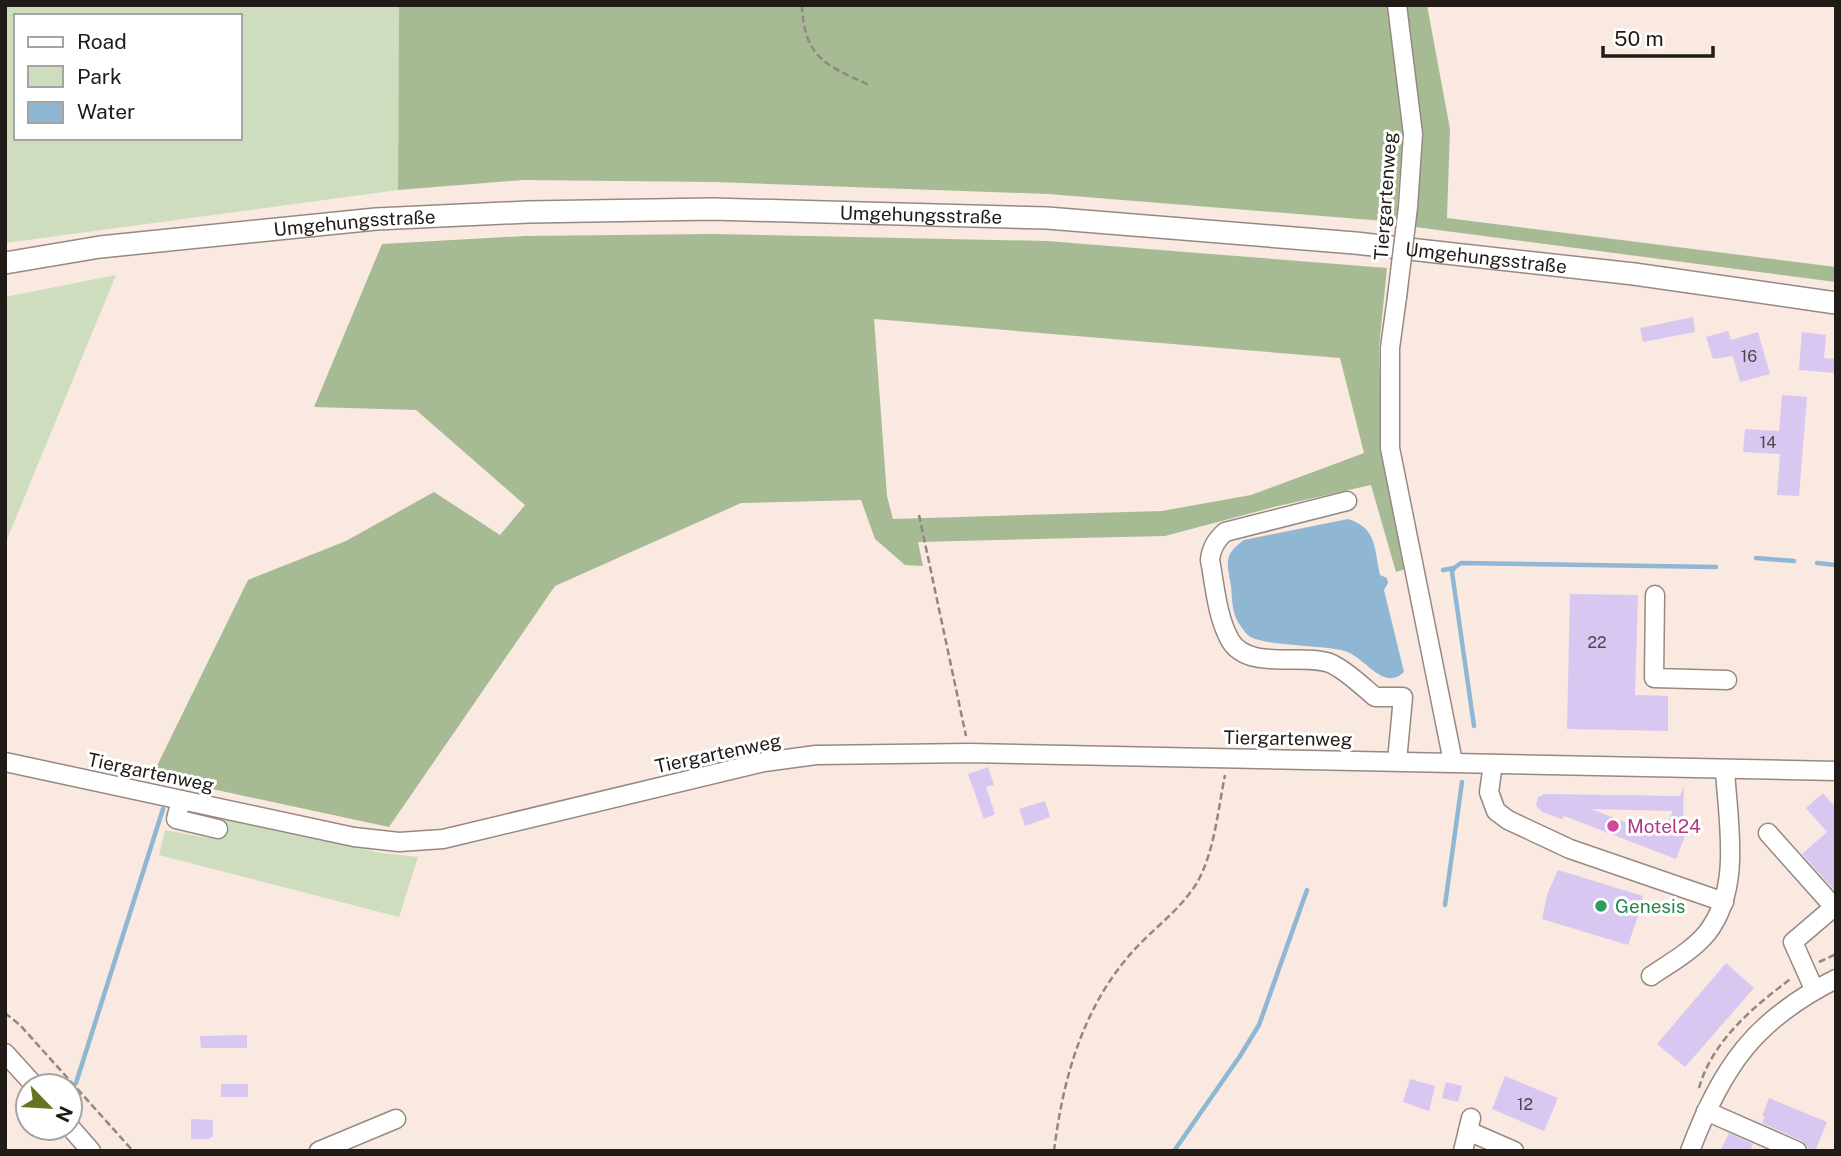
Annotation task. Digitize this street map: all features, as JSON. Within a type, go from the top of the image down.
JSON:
[{"type":"main road","name":"Umgehungsstraße","points":[[5,263],[100,247],[376,219],[528,212],[712,209],[1047,218],[1328,240],[1634,274],[1836,303]]},
{"type":"street","name":"Tiergartenweg","points":[[1397,5],[1413,134],[1408,207],[1390,348],[1390,449],[1453,762]]},
{"type":"street","points":[[1347,501],[1226,532],[1219,537],[1211,551],[1210,561],[1223,623],[1231,642],[1242,653],[1263,658],[1330,663],[1375,697],[1403,697],[1397,761]]},
{"type":"street","points":[[1655,595],[1654,678],[1727,680]]},
{"type":"street","name":"Tiergartenweg","points":[[5,762],[354,837],[399,842],[443,839],[764,762],[816,755],[969,753],[1836,771]]},
{"type":"street","points":[[1493,764],[1489,792],[1496,811],[1508,820],[1570,849],[1724,902]]},
{"type":"street","points":[[1651,976],[1682,955],[1707,933],[1724,902],[1731,869],[1725,770]]},
{"type":"street","points":[[181,800],[176,819],[218,829]]},
{"type":"street","points":[[1768,834],[1834,908],[1793,943],[1814,989]]},
{"type":"street","points":[[1690,1151],[1706,1111],[1725,1075],[1750,1040],[1814,989],[1836,979]]},
{"type":"street","points":[[5,1053],[22,1072]]},
{"type":"street","points":[[1706,1111],[1797,1151]]},
{"type":"street","points":[[319,1151],[396,1119]]},
{"type":"street","points":[[1463,1151],[1470,1125],[1514,1151]]},
{"type":"path","points":[[802,5],[802,22],[813,53],[837,70],[869,85]]},
{"type":"path","points":[[919,515],[969,753]]},
{"type":"path","points":[[1054,1151],[1068,1072],[1090,1015],[1112,978],[1189,894],[1198,880],[1207,860],[1229,758]]},
{"type":"path","points":[[5,1013],[20,1025],[133,1151]]},
{"type":"green space","points":[[5,5],[399,5],[398,190],[5,243]]},
{"type":"green space","points":[[399,5],[1388,5],[1403,135],[1396,222],[1048,194],[716,182],[524,180],[398,190]]},
{"type":"green space","points":[[1407,5],[1427,5],[1450,129],[1447,218],[1836,267],[1836,282],[1415,227],[1422,135]]},
{"type":"green space","points":[[712,234],[1047,241],[1387,268],[1379,348],[1381,446],[1408,568],[1396,572],[1371,485],[1165,536],[918,542],[923,566],[905,565],[875,539],[861,500],[741,503],[555,586],[389,827],[152,776],[248,580],[346,541],[434,492],[500,535],[525,505],[416,410],[314,407],[382,244],[525,236]],"holes":[[[874,319],[1340,358],[1364,453],[1251,495],[1162,511],[893,519],[887,496]]]},
{"type":"green space","points":[[116,275],[5,544],[5,297]]},
{"type":"green space","points":[[225,817],[381,853],[418,857],[399,917],[159,855],[165,830],[218,840]]},
{"type":"water","points":[[1348,519],[1364,528],[1373,540],[1380,575],[1387,578],[1388,583],[1384,590],[1404,672],[1397,677],[1382,676],[1345,651],[1256,639],[1246,633],[1235,614],[1228,560],[1237,545],[1244,540]]},
{"type":"building","points":[[1693,317],[1695,332],[1643,342],[1640,328]]},
{"type":"building","points":[[1728,331],[1731,340],[1758,332],[1770,374],[1740,382],[1733,356],[1713,359],[1706,337]]},
{"type":"building","points":[[1802,332],[1826,335],[1824,358],[1836,359],[1836,373],[1799,370]]},
{"type":"building","points":[[1782,395],[1807,397],[1799,496],[1777,495],[1780,454],[1743,452],[1745,429],[1779,431]]},
{"type":"building","points":[[1570,594],[1638,595],[1635,695],[1668,696],[1668,731],[1567,729]]},
{"type":"building","points":[[988,767],[994,785],[986,787],[995,814],[984,819],[968,774]]},
{"type":"building","name":"Motel24","points":[[1684,787],[1683,821],[1687,831],[1676,859],[1564,816],[1562,819],[1542,812],[1536,805],[1538,797],[1544,794],[1680,796]],"holes":[[[1591,809],[1673,811],[1661,836]]]},
{"type":"building","points":[[1823,793],[1836,808],[1836,892],[1802,854],[1827,832],[1806,808]]},
{"type":"building","points":[[1045,801],[1050,817],[1025,826],[1019,809]]},
{"type":"building","points":[[1558,870],[1643,896],[1628,945],[1542,919],[1547,895]]},
{"type":"building","points":[[1726,963],[1754,988],[1685,1067],[1657,1044]]},
{"type":"building","points":[[247,1035],[247,1048],[201,1048],[200,1036]]},
{"type":"building","points":[[1505,1076],[1558,1098],[1544,1131],[1492,1109]]},
{"type":"building","points":[[1410,1079],[1435,1086],[1429,1111],[1403,1102]]},
{"type":"building","points":[[1446,1082],[1462,1086],[1458,1102],[1442,1098]]},
{"type":"building","points":[[221,1084],[248,1084],[248,1097],[221,1097]]},
{"type":"building","points":[[1769,1098],[1827,1122],[1815,1151],[1802,1141],[1762,1123]]},
{"type":"building","points":[[191,1119],[213,1120],[213,1137],[191,1139]]},
{"type":"building","points":[[1729,1133],[1753,1144],[1750,1151],[1720,1151]]},
{"type":"waterway","points":[[1756,558],[1794,561]]},
{"type":"waterway","points":[[1474,726],[1452,572],[1461,563],[1716,567]]},
{"type":"waterway","points":[[1817,563],[1836,565]]},
{"type":"waterway","points":[[1443,570],[1454,568]]},
{"type":"waterway","points":[[1445,905],[1462,782]]},
{"type":"waterway","points":[[79,1072],[163,809]]},
{"type":"waterway","points":[[1174,1151],[1259,1025],[1307,890]]},
{"type":"place","name":"Motel24","points":[[1613,826]]},
{"type":"place","name":"Genesis","points":[[1601,906]]}]
